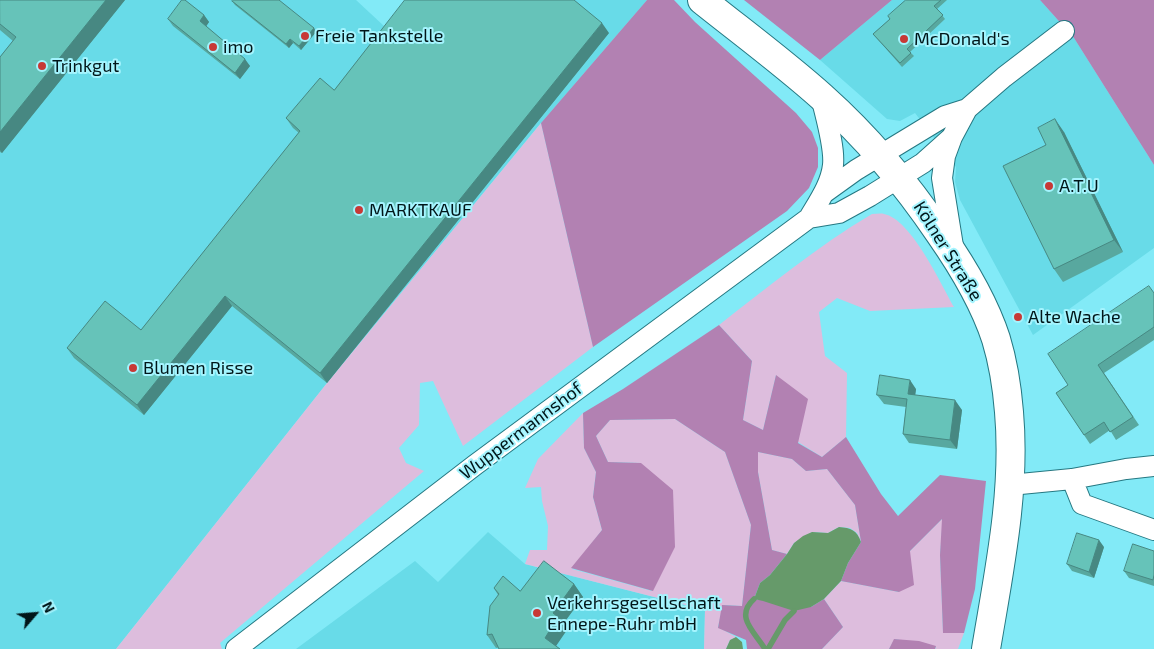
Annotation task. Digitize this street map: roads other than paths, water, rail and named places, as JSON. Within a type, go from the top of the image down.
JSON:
[{"type":"main road","name":"Kölner Straße","points":[[702,0],[821,96],[863,136],[900,177],[955,255],[996,338],[1003,367],[1009,410],[1011,437],[1010,485],[1003,547],[986,649]]},
{"type":"street","name":"Wuppermannshof","points":[[955,255],[942,178],[945,156],[952,137],[967,109],[1004,77],[1064,31]]},
{"type":"street","name":"Wuppermannshof","points":[[236,649],[474,465],[809,218],[824,193],[833,166],[833,153],[821,96]]},
{"type":"street","name":"Wuppermannshof","points":[[824,193],[856,170],[945,116],[967,109]]},
{"type":"street","name":"Wuppermannshof","points":[[809,218],[839,213],[923,163],[952,137]]},
{"type":"street","points":[[1010,485],[1072,479],[1154,466]]},
{"type":"street","points":[[1072,479],[1082,504],[1154,530]]},
{"type":"waterway","points":[[754,599],[748,606],[746,618],[765,649]]},
{"type":"waterway","points":[[768,649],[785,620],[794,611]]},
{"type":"place","name":"Freie Tankstelle","points":[[305,36]]},
{"type":"place","name":"McDonald's","points":[[904,39]]},
{"type":"place","name":"imo","points":[[213,47]]},
{"type":"place","name":"Trinkgut","points":[[42,66]]},
{"type":"place","name":"A.T.U","points":[[1049,186]]},
{"type":"place","name":"MARKTKAUF","points":[[359,210]]},
{"type":"place","name":"Alte Wache","points":[[1018,317]]},
{"type":"place","name":"Blumen Risse","points":[[133,368]]},
{"type":"place","name":"Verkehrsgesellschaft Ennepe-Ruhr mbH","points":[[537,613]]}]
